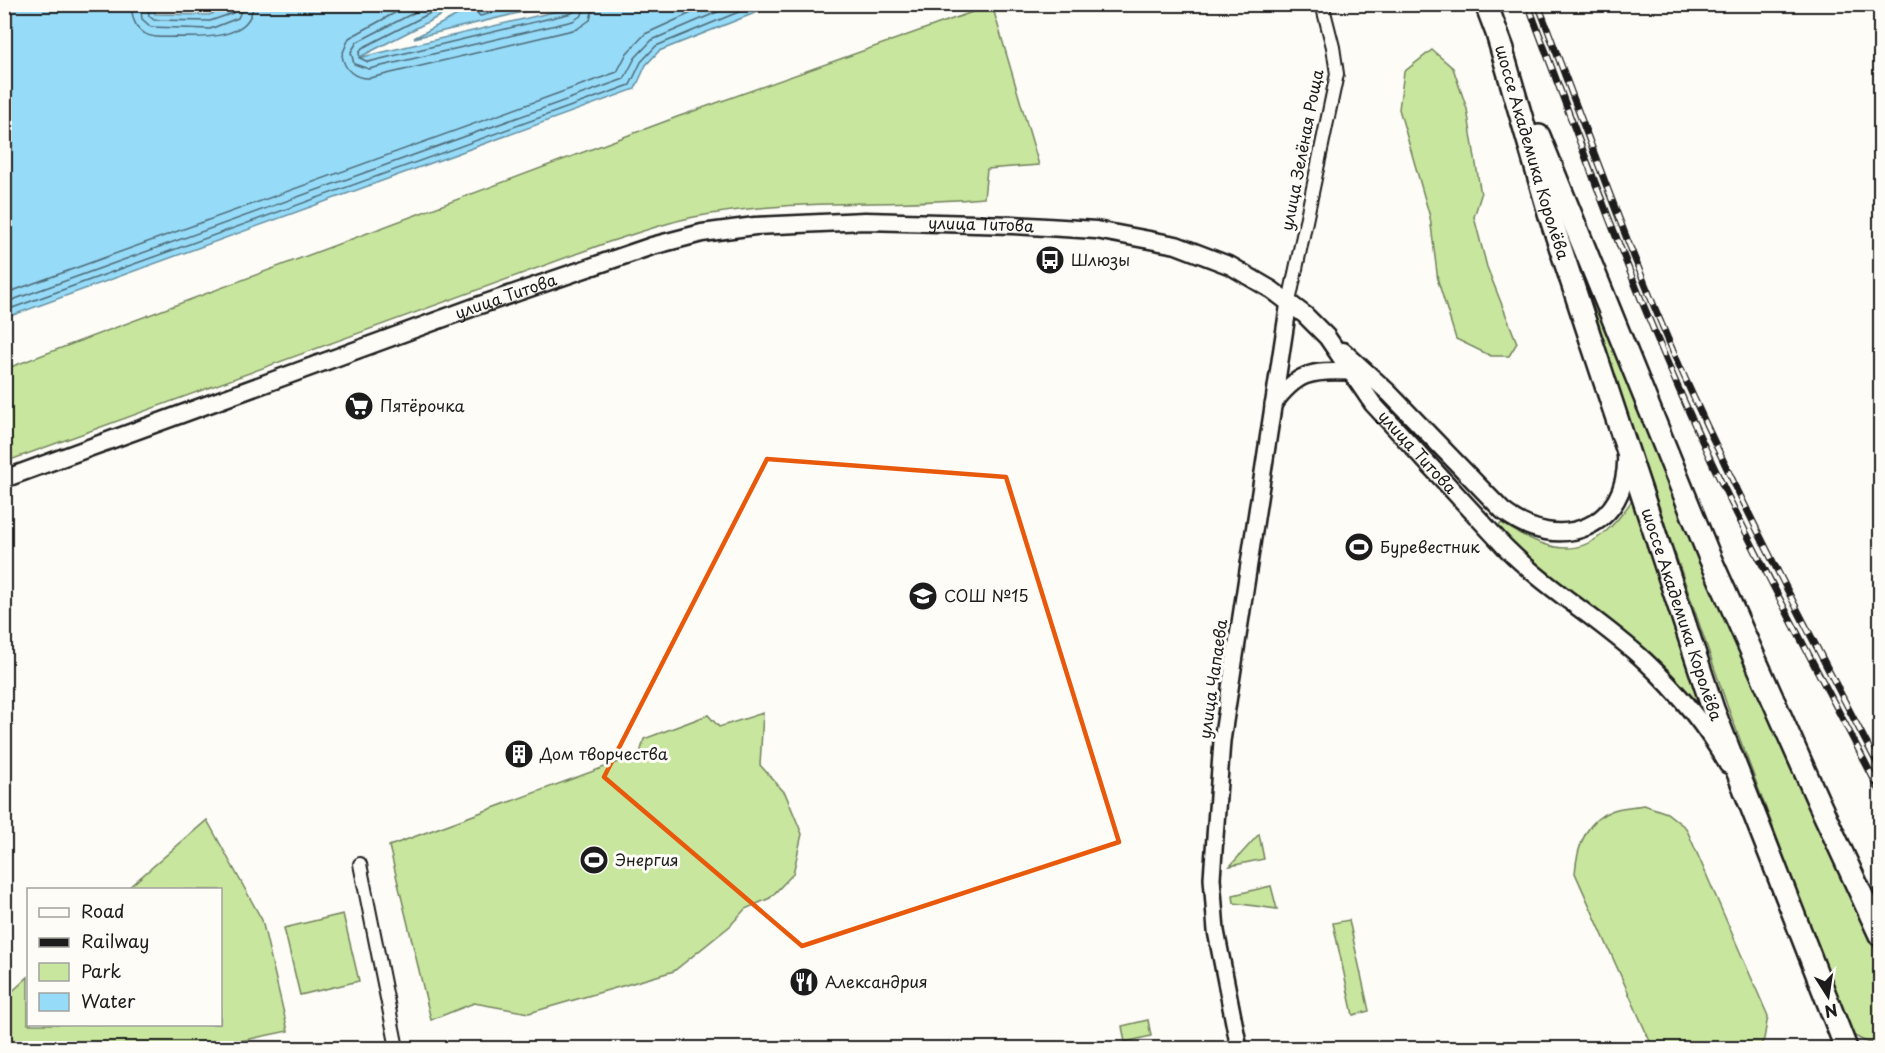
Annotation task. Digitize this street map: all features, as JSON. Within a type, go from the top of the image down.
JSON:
[{"type":"highway","points":[[1486,4],[1498,37]]},
{"type":"highway","name":"шоссе Академика Королёва","points":[[1498,37],[1551,216],[1713,709],[1842,1042]]},
{"type":"highway","name":"шоссе Академика Королёва","points":[[1498,37],[1710,558],[1818,803],[1881,935]]},
{"type":"highway","points":[[1842,1042],[1860,1048]]},
{"type":"main road","name":"улица Титова","points":[[4,479],[421,326],[630,254],[702,233],[755,226],[911,221],[1054,227],[1124,234],[1176,245],[1251,277],[1289,302],[1327,337],[1373,404],[1512,555],[1644,660],[1677,694],[1702,723],[1727,763],[1752,814]]},
{"type":"main road","points":[[1327,337],[1389,393],[1503,512],[1518,523],[1533,529],[1552,534],[1569,532],[1594,524],[1605,514],[1623,487],[1626,456],[1624,437]]},
{"type":"street","name":"улица Зелёная Роща","points":[[1289,302],[1337,74],[1334,47],[1322,4]]},
{"type":"street","points":[[1271,407],[1289,302]]},
{"type":"street","name":"улица Чапаева","points":[[1239,1048],[1216,931],[1212,878],[1222,741],[1271,407],[1287,385],[1305,375],[1321,372],[1349,372]]},
{"type":"street","points":[[360,864],[397,1048]]},
{"type":"highlighted area","points":[[767,459],[1006,477],[1119,842],[802,946],[604,777]]},
{"type":"green space","points":[[992,5],[1039,165],[987,169],[984,198],[766,207],[672,222],[606,243],[5,462],[5,369],[677,117]]},
{"type":"green space","points":[[1432,50],[1453,68],[1467,109],[1481,195],[1474,217],[1487,267],[1517,343],[1509,356],[1491,356],[1456,339],[1438,281],[1430,217],[1399,109],[1404,72]]},
{"type":"green space","points":[[1567,223],[1701,558],[1803,793],[1880,960],[1880,1041],[1869,1042],[1851,1034],[1727,705],[1623,401]]},
{"type":"green space","points":[[1633,499],[1699,703],[1656,660],[1533,563],[1497,527],[1502,523],[1542,544],[1559,548],[1575,547],[1590,543],[1604,533]]},
{"type":"green space","name":"Энергия","points":[[763,713],[760,765],[785,793],[802,834],[793,874],[770,898],[745,909],[730,926],[674,971],[529,1013],[474,1003],[431,1020],[389,846],[640,754],[644,739],[708,715],[719,727]]},
{"type":"green space","points":[[1644,805],[1667,813],[1686,828],[1768,1016],[1764,1039],[1759,1048],[1653,1048],[1575,873],[1580,845],[1595,822],[1615,810]]},
{"type":"green space","points":[[207,820],[262,920],[288,1031],[207,1048],[5,1048],[5,998],[27,978],[27,1026],[222,1026],[222,888],[128,888]]},
{"type":"green space","points":[[1259,834],[1264,859],[1230,866]]},
{"type":"green space","points":[[1271,886],[1277,909],[1234,903],[1233,895]]},
{"type":"green space","points":[[343,914],[359,981],[300,995],[284,928]]},
{"type":"green space","points":[[1349,920],[1369,1011],[1353,1015],[1333,923]]},
{"type":"green space","points":[[1148,1020],[1151,1036],[1125,1042],[1122,1026]]},
{"type":"water","points":[[238,4],[461,5],[358,58],[583,5],[775,5],[659,51],[646,65],[635,89],[5,318],[5,5],[154,5],[155,14],[209,15]]},
{"type":"water","points":[[478,4],[552,4],[552,5],[414,38]]},
{"type":"railway","points":[[1528,4],[1621,249],[1670,369],[1762,565],[1880,791]]},
{"type":"railway","points":[[1538,4],[1632,251],[1693,396],[1761,537],[1880,769]]},
{"type":"place","name":"Шлюзы","points":[[1050,260]]},
{"type":"place","name":"Пятёрочка","points":[[359,406]]},
{"type":"place","name":"Буревестник","points":[[1359,547]]},
{"type":"place","name":"СОШ №15","points":[[923,596]]},
{"type":"place","name":"Дом творчества","points":[[519,754]]},
{"type":"place","name":"Энергия","points":[[594,860]]},
{"type":"place","name":"Александрия","points":[[804,982]]}]
